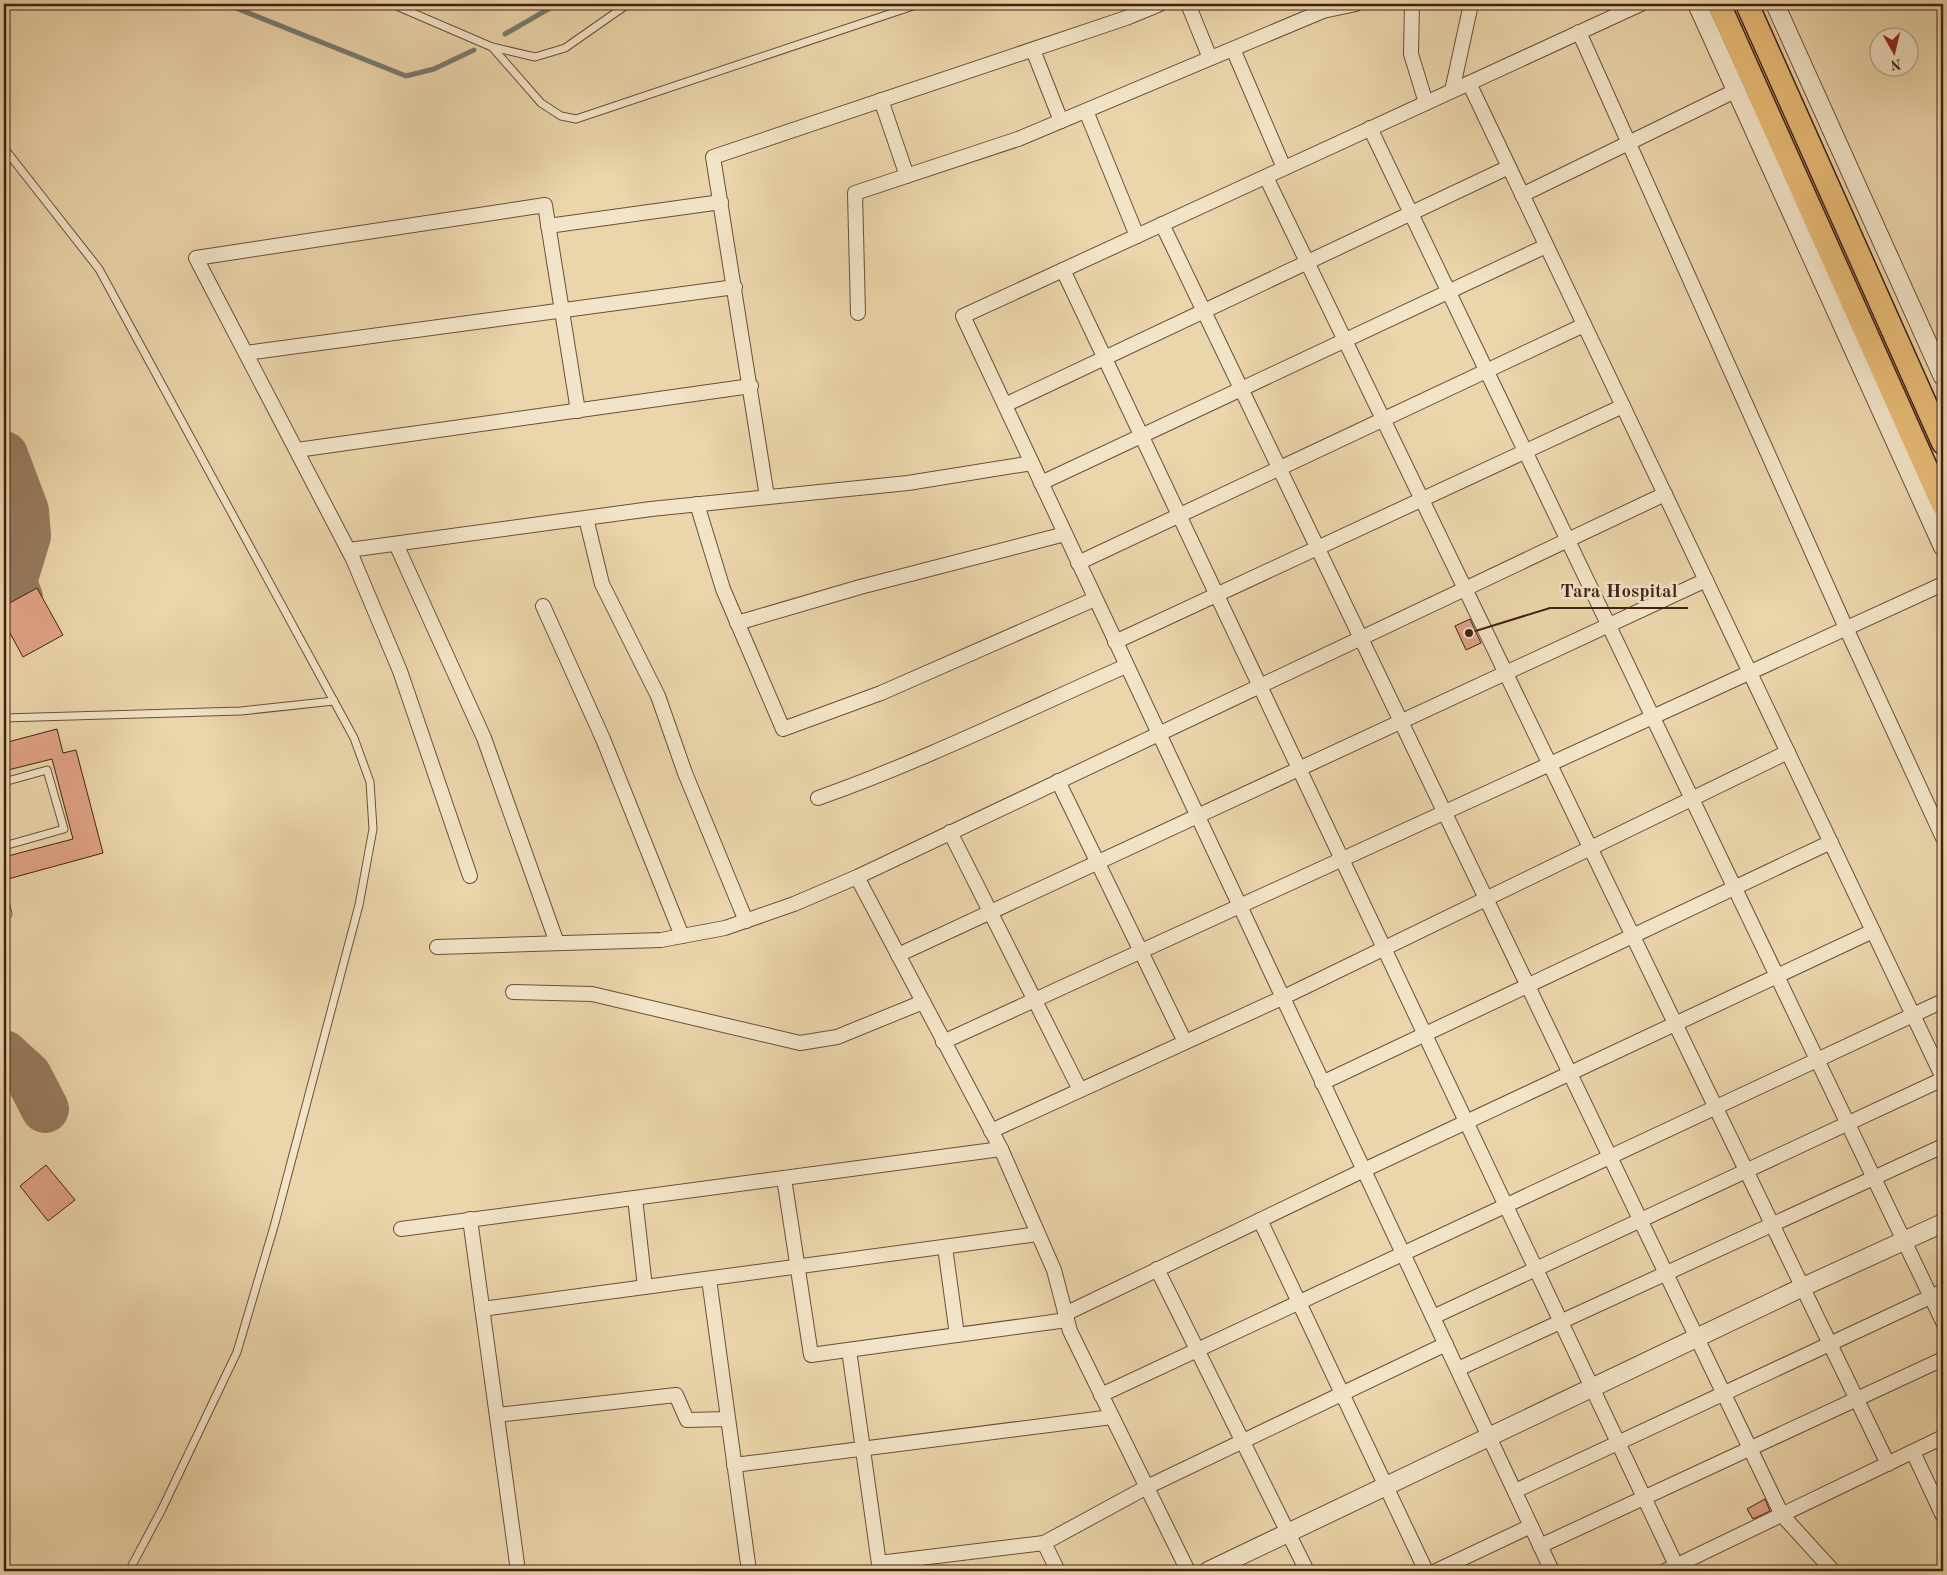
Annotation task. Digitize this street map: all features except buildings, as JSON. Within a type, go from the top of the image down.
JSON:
[{"type":"highway","points":[[1719,4],[1943,505]]},
{"type":"highway","points":[[1747,4],[1943,443]]},
{"type":"street","points":[[768,497],[713,157],[1033,50],[1126,18],[1160,4]]},
{"type":"street","points":[[1188,4],[1210,58]]},
{"type":"street","points":[[858,313],[855,193],[1018,139],[1323,11],[1356,4]]},
{"type":"street","points":[[1412,4],[1411,54],[1426,103]]},
{"type":"street","points":[[1452,90],[1471,4]]},
{"type":"street","points":[[1552,1571],[1490,1436],[1238,907],[963,316],[1641,4]]},
{"type":"street","points":[[1697,4],[1943,547]]},
{"type":"street","points":[[1775,4],[1943,378]]},
{"type":"street","points":[[1579,32],[1846,628],[1943,838]]},
{"type":"street","points":[[1233,49],[1284,168]]},
{"type":"street","points":[[1033,50],[1061,121]]},
{"type":"street","points":[[1433,1317],[1943,1079],[1469,83]]},
{"type":"street","points":[[1522,195],[1735,90]]},
{"type":"street","points":[[882,100],[906,176]]},
{"type":"street","points":[[1086,111],[1137,236]]},
{"type":"street","points":[[1370,128],[1904,1241],[1937,1293],[1943,1322]]},
{"type":"street","points":[[1004,405],[1509,167]]},
{"type":"street","points":[[1266,177],[1888,1464]]},
{"type":"street","points":[[548,226],[721,202]]},
{"type":"street","points":[[470,876],[400,671],[349,550],[196,258],[545,205],[578,411]]},
{"type":"street","points":[[1162,224],[1782,1515],[1834,1571]]},
{"type":"street","points":[[1041,483],[1546,246]]},
{"type":"street","points":[[1063,270],[1644,1498],[1671,1568],[1943,1437]]},
{"type":"street","points":[[246,353],[735,287]]},
{"type":"street","points":[[1078,563],[1584,325]]},
{"type":"street","points":[[296,450],[751,386]]},
{"type":"street","points":[[1115,642],[1622,406]]},
{"type":"street","points":[[349,550],[697,504],[908,483],[1032,464]]},
{"type":"street","points":[[438,946],[660,940],[725,928],[794,904],[857,877],[1665,494]]},
{"type":"street","points":[[697,504],[723,589],[783,729],[881,693],[1095,599]]},
{"type":"street","points":[[586,518],[602,584],[658,696],[685,773],[746,921]]},
{"type":"street","points":[[737,623],[860,587],[1064,534]]},
{"type":"street","points":[[396,544],[484,738],[557,943]]},
{"type":"street","points":[[898,954],[1706,580]]},
{"type":"street","points":[[943,1042],[1943,584]]},
{"type":"street","points":[[543,606],[603,739],[682,936]]},
{"type":"street","points":[[818,798],[859,784],[1126,666]]},
{"type":"street","points":[[991,1131],[1282,998],[1788,752]]},
{"type":"street","points":[[1058,781],[1185,1042]]},
{"type":"street","points":[[950,832],[1080,1090]]},
{"type":"street","points":[[1322,1084],[1831,842]]},
{"type":"street","points":[[857,877],[1001,1149],[1054,1270],[1070,1331],[1188,1571]]},
{"type":"street","points":[[784,1178],[811,1355],[957,1335],[1066,1317],[1157,1270],[1364,1170],[1873,931]]},
{"type":"street","points":[[512,992],[592,994],[800,1043],[837,1038],[923,1002]]},
{"type":"street","points":[[1101,1395],[1943,1001]]},
{"type":"street","points":[[1458,1369],[1943,1146]]},
{"type":"street","points":[[401,1229],[1001,1149]]},
{"type":"street","points":[[634,1198],[645,1288]]},
{"type":"street","points":[[470,1220],[518,1571]]},
{"type":"street","points":[[1260,1220],[1426,1571]]},
{"type":"street","points":[[1208,1571],[1803,1287],[1943,1223]]},
{"type":"street","points":[[482,1310],[1038,1234]]},
{"type":"street","points":[[945,1247],[957,1335]]},
{"type":"street","points":[[1157,1270],[1307,1571]]},
{"type":"street","points":[[709,1279],[749,1571]]},
{"type":"street","points":[[1515,1491],[1937,1293]]},
{"type":"street","points":[[849,1350],[879,1567],[1044,1543],[1147,1487],[1446,1344]]},
{"type":"street","points":[[1540,1546],[1943,1360]]},
{"type":"street","points":[[497,1415],[676,1396],[687,1420],[728,1419]]},
{"type":"street","points":[[734,1465],[1112,1417]]},
{"type":"street","points":[[1913,1452],[1943,1516]]},
{"type":"street","points":[[1436,1571],[1531,1526]]},
{"type":"street","points":[[1044,1543],[1058,1571]]},
{"type":"lane","points":[[392,4],[492,47],[535,57],[565,48],[628,4]]},
{"type":"lane","points":[[492,47],[541,103],[561,116],[576,119],[919,4]]},
{"type":"lane","points":[[4,148],[99,269],[354,738],[370,782],[373,830],[359,905],[275,1223],[236,1352],[162,1509],[129,1571]]},
{"type":"lane","points":[[4,718],[240,711],[334,701]]},
{"type":"lane","points":[[4,782],[47,770],[64,829],[4,846]]},
{"type":"lane","points":[[4,898],[8,914]]},
{"type":"waterway","points":[[226,4],[406,76],[434,69],[474,50]]},
{"type":"waterway","points":[[505,34],[557,4]]},
{"type":"taxiway","points":[[4,455],[25,511],[27,536],[13,582],[19,598]]},
{"type":"taxiway","points":[[4,1054],[28,1076],[45,1109]]},
{"type":"place","name":"Tara Hospital","points":[[1469,633]]}]
